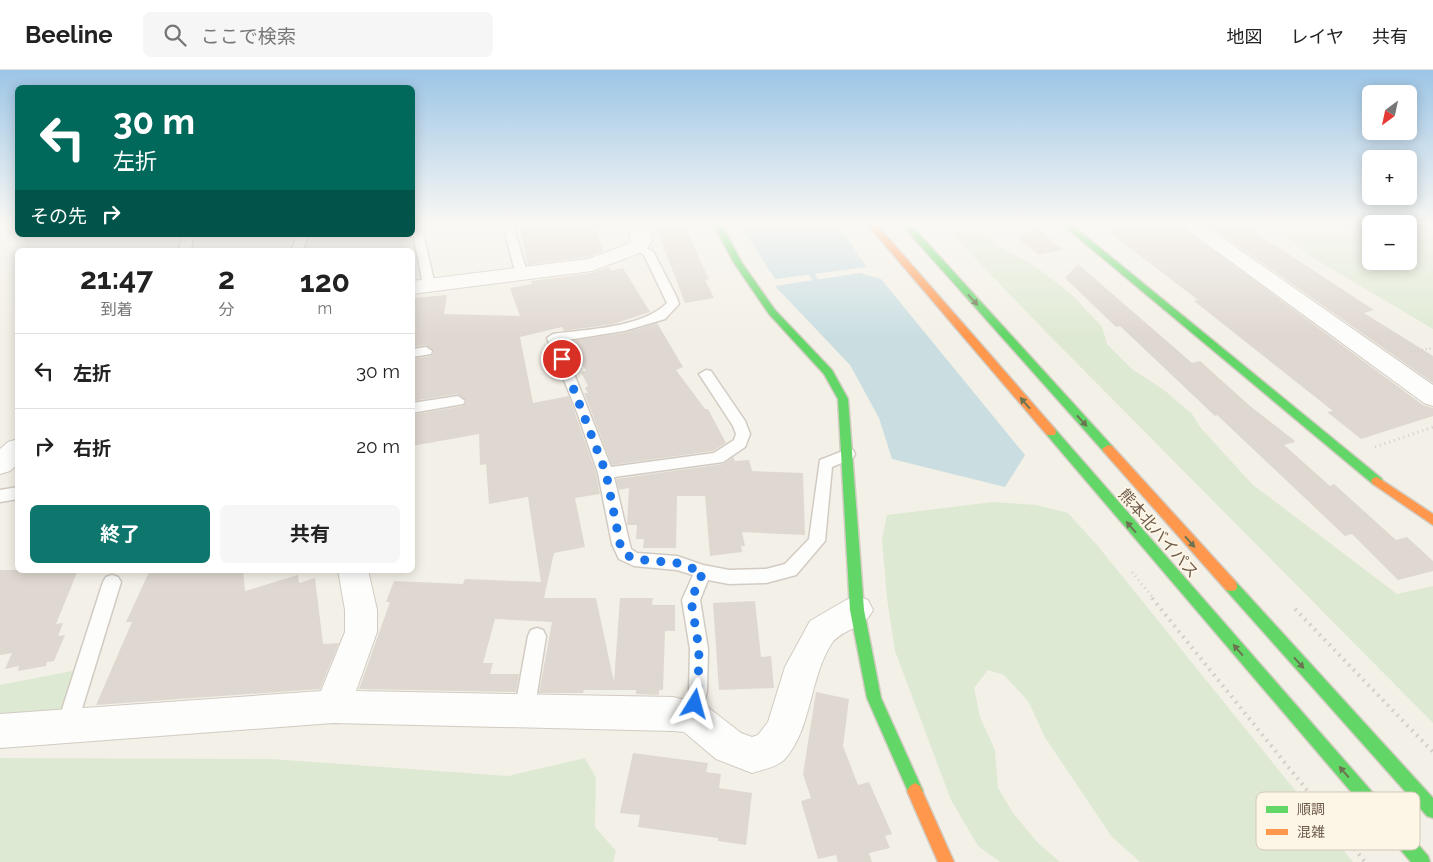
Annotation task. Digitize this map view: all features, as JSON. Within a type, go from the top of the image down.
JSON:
[{"type":"main road","points":[[737,262],[772,312],[828,372],[843,399],[857,610],[874,698],[946,862]]},
{"type":"main road","name":"熊本北バイパス","points":[[904,262],[1362,792]]},
{"type":"main road","name":"熊本北バイパス","points":[[939,262],[1417,792]]},
{"type":"main road","points":[[1111,262],[1347,458],[1406,503],[1433,520]]},
{"type":"main road","name":"熊本北バイパス","points":[[1420,796],[1433,810]]},
{"type":"main road","name":"熊本北バイパス","points":[[1412,850],[1422,862]]},
{"type":"street","points":[[421,287],[522,275],[592,265],[600,262]]},
{"type":"street","points":[[1243,262],[1433,397]]},
{"type":"street","points":[[0,464],[15,452]]},
{"type":"street","points":[[334,707],[361,632],[361,610],[354,573]]},
{"type":"street","points":[[0,731],[334,707],[524,713],[673,714],[692,717],[729,746],[752,755],[770,749],[783,730],[802,667],[822,631],[857,610]]},
{"type":"lane","points":[[420,262],[421,287]]},
{"type":"lane","points":[[518,262],[522,275]]},
{"type":"lane","points":[[653,262],[673,304],[662,316],[624,327],[553,338],[584,412],[606,473],[620,544],[625,554],[634,559],[677,563],[703,572],[729,577],[766,576],[790,570],[817,541],[825,464],[848,454]]},
{"type":"lane","points":[[415,353],[426,351]]},
{"type":"lane","points":[[606,473],[718,458],[740,443],[744,434],[740,425],[706,374]]},
{"type":"lane","points":[[415,408],[458,401]]},
{"type":"lane","points":[[0,496],[15,494]]},
{"type":"lane","points":[[692,717],[698,691],[699,649],[691,600],[703,572]]},
{"type":"lane","points":[[67,725],[112,582]]},
{"type":"lane","points":[[524,713],[536,636]]},
{"type":"path","points":[[1387,442],[1433,427]]},
{"type":"green space","points":[[979,262],[1028,262],[1035,266],[1071,294],[1102,327],[1107,344],[1132,369],[1164,390],[1192,414],[1200,427],[1252,484],[1397,594],[1433,586],[1433,723]]},
{"type":"green space","points":[[1320,262],[1362,262],[1362,270],[1417,270],[1417,262],[1433,262],[1433,329]]},
{"type":"green space","points":[[993,502],[1036,505],[1068,513],[1097,545],[1296,792],[1256,792],[1256,850],[1343,850],[1353,862],[1140,862],[1112,837],[1046,739],[1028,701],[1004,675],[988,670],[974,688],[980,717],[995,750],[998,788],[1013,813],[1038,843],[1060,862],[1000,862],[978,846],[951,800],[895,651],[887,598],[882,539],[887,515]]},
{"type":"green space","points":[[77,670],[64,704],[54,716],[0,720],[0,685]]},
{"type":"green space","points":[[0,758],[271,759],[508,776],[585,758],[596,778],[595,827],[616,851],[613,862],[0,862]]},
{"type":"shaded area","points":[[764,262],[864,262],[867,267],[775,279]]},
{"type":"shaded area","points":[[860,273],[881,279],[1025,455],[1005,487],[892,459],[879,418],[850,365],[775,286]]},
{"type":"building","points":[[527,262],[551,262],[528,265]]},
{"type":"building","points":[[669,262],[701,262],[709,279],[705,280],[714,298],[685,303]]},
{"type":"building","points":[[1148,262],[1229,262],[1423,405],[1433,408],[1433,416],[1361,439],[1327,412],[1333,411],[1194,301],[1198,300]]},
{"type":"building","points":[[1261,262],[1301,262],[1374,310],[1364,313],[1433,356],[1433,383]]},
{"type":"building","points":[[1078,264],[1192,363],[1200,361],[1250,406],[1295,441],[1284,445],[1330,486],[1334,484],[1396,540],[1407,537],[1433,561],[1433,571],[1398,580],[1352,534],[1345,536],[1217,415],[1215,416],[1120,326],[1116,327],[1065,278]]},
{"type":"building","points":[[609,267],[610,271],[623,268],[650,312],[613,324],[564,331],[562,327],[520,337],[533,403],[569,396],[596,473],[600,494],[575,498],[585,547],[554,553],[544,598],[596,598],[614,682],[620,598],[653,598],[652,605],[675,605],[675,631],[665,631],[663,690],[659,690],[659,695],[636,694],[636,690],[584,690],[583,693],[539,693],[552,622],[495,619],[483,663],[493,663],[490,674],[519,674],[516,692],[359,689],[390,602],[386,602],[394,581],[463,584],[465,579],[541,582],[528,497],[489,504],[486,464],[480,465],[479,434],[415,445],[415,414],[463,406],[467,401],[458,394],[415,401],[415,359],[431,356],[434,352],[426,345],[415,347],[415,298],[447,295],[444,314],[520,316],[510,288],[532,284],[531,281],[592,273]]},
{"type":"building","points":[[657,323],[683,367],[676,370],[705,409],[708,409],[726,443],[713,451],[612,465],[584,393],[588,393],[585,388],[588,386],[581,372],[586,371],[570,341],[624,333]]},
{"type":"building","points":[[733,457],[735,461],[749,460],[752,471],[803,473],[805,535],[742,532],[745,546],[741,546],[742,552],[710,556],[705,496],[677,496],[676,548],[643,548],[644,539],[636,539],[637,525],[627,525],[629,488],[619,490],[616,479],[723,464]]},
{"type":"building","points":[[0,570],[15,570],[15,573],[77,573],[56,624],[63,623],[58,636],[65,635],[54,661],[47,662],[46,666],[18,671],[19,666],[5,669],[12,653],[0,655]]},
{"type":"building","points":[[149,573],[243,573],[245,591],[298,575],[299,583],[315,578],[323,644],[339,643],[320,689],[96,705],[132,622],[126,622]]},
{"type":"building","points":[[755,601],[761,657],[771,656],[774,688],[719,690],[713,603]]},
{"type":"building","points":[[816,692],[849,699],[843,746],[858,785],[869,782],[892,834],[885,836],[890,848],[869,853],[872,862],[838,862],[836,855],[818,859],[801,801],[811,798],[803,774]]},
{"type":"building","points":[[633,753],[708,763],[706,772],[721,774],[719,788],[752,793],[746,845],[718,841],[718,838],[638,827],[640,815],[620,813]]},
{"type":"waterway","points":[[806,265],[822,290]]},
{"type":"traffic: fast","points":[[737,262],[772,312],[828,372],[843,399],[857,610],[874,698],[915,791]]},
{"type":"traffic: fast","points":[[939,262],[1108,449]]},
{"type":"traffic: fast","points":[[1112,262],[1377,481]]},
{"type":"traffic: fast","points":[[1051,432],[1362,792]]},
{"type":"traffic: fast","points":[[1231,586],[1417,792]]},
{"type":"traffic: fast","points":[[1420,796],[1433,810]]},
{"type":"traffic: fast","points":[[1412,850],[1422,862]]},
{"type":"traffic: slow","points":[[904,262],[1051,432]]},
{"type":"traffic: slow","points":[[1108,449],[1231,586]]},
{"type":"traffic: slow","points":[[1377,481],[1433,520]]},
{"type":"traffic: slow","points":[[915,791],[946,862]]},
{"type":"route","points":[[562,359],[606,473],[620,544],[625,554],[634,559],[677,563],[703,572],[691,600],[699,649],[698,691],[695,704]]}]
